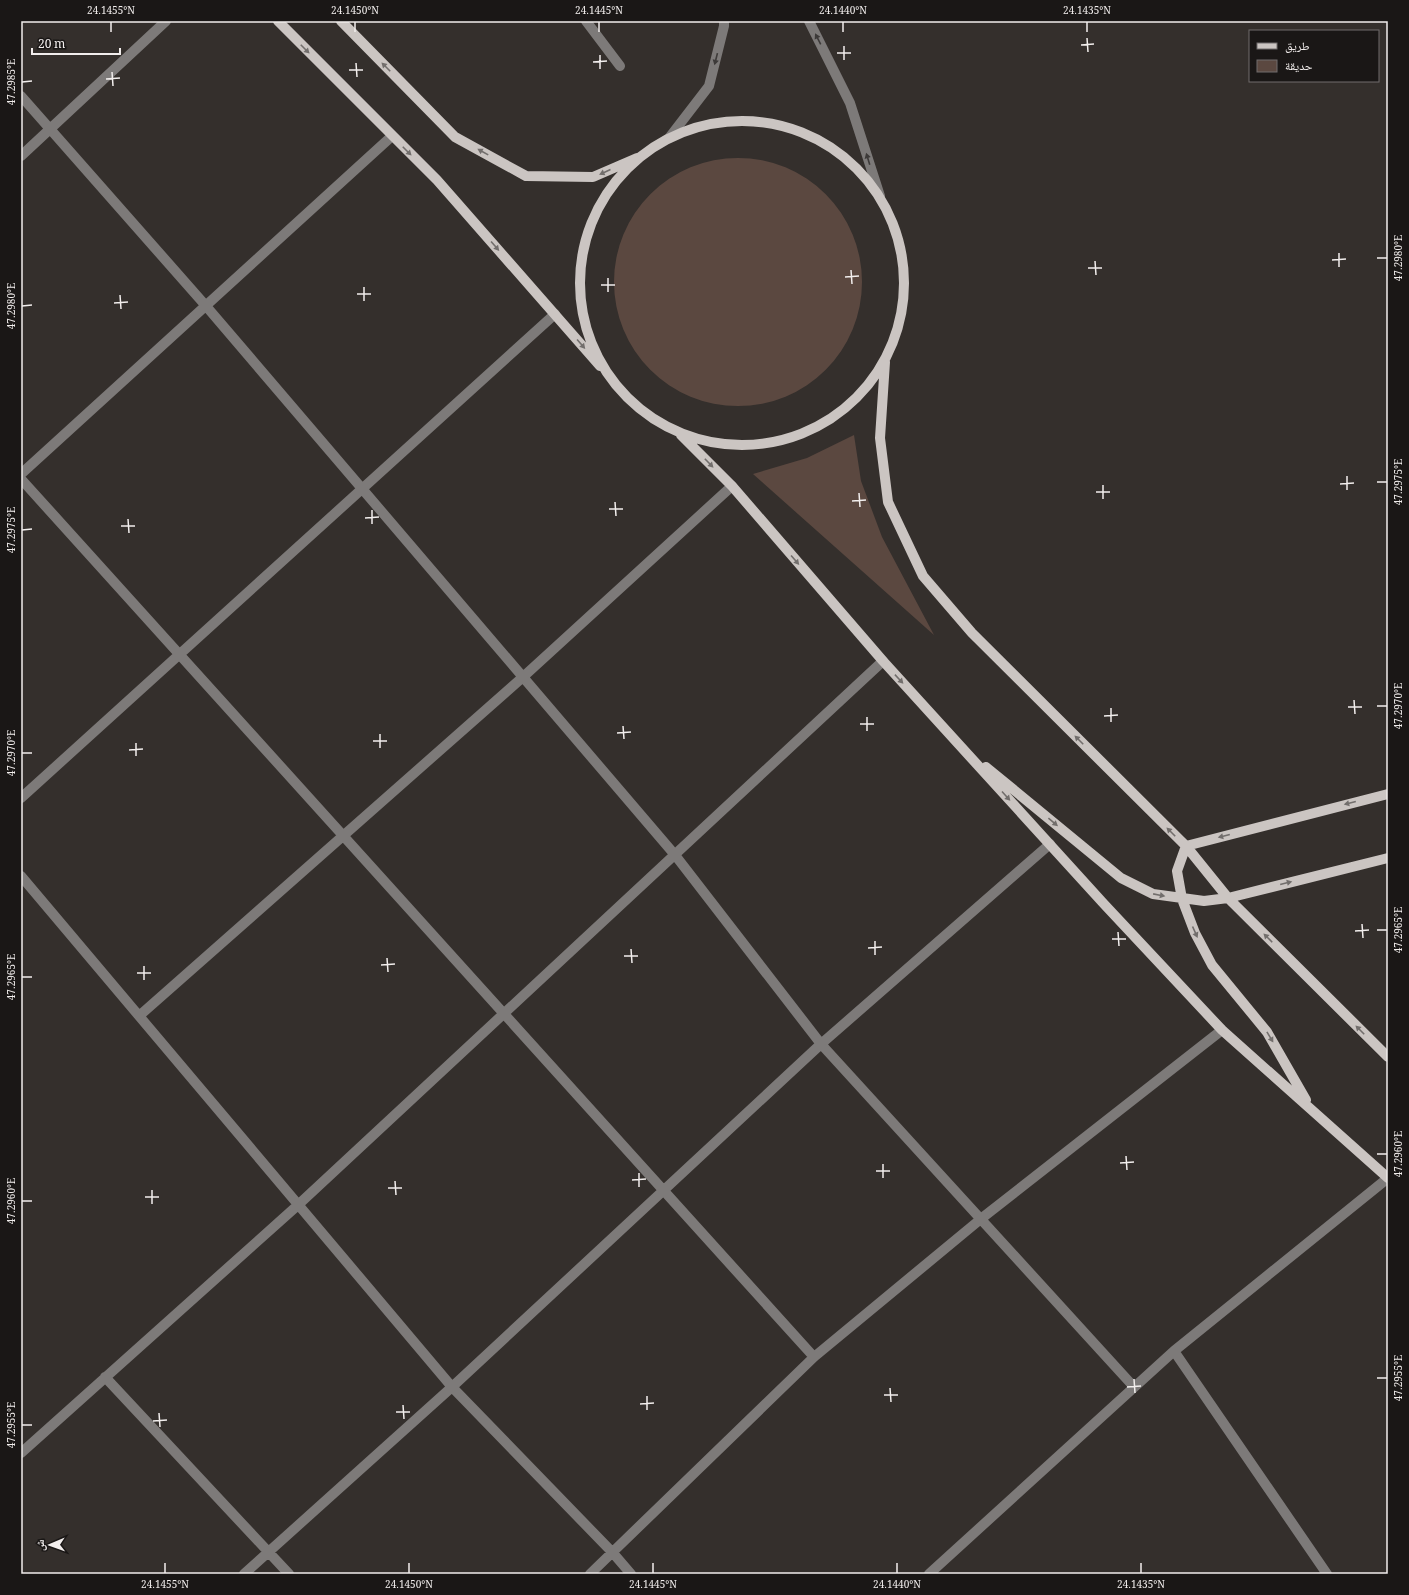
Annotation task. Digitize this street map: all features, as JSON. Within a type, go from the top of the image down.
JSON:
[{"type":"main road","points":[[278,21],[437,180],[640,410],[682,435],[732,486],[883,661],[1222,1030],[1388,1178]]},
{"type":"main road","points":[[341,21],[455,137],[526,176],[593,177],[641,156],[669,138],[714,123],[762,121],[795,130],[808,134],[848,160],[880,196],[898,236],[904,278],[900,321],[885,362],[880,438],[888,502],[923,576],[972,632],[1186,846],[1228,898],[1388,1057]]},
{"type":"main road","points":[[608,375],[587,331],[580,284],[587,235],[608,192],[641,156]]},
{"type":"main road","points":[[682,435],[727,446],[766,444],[774,443],[818,428],[856,400],[885,362]]},
{"type":"main road","points":[[958,744],[1121,878],[1153,894],[1204,901],[1228,898],[1388,858]]},
{"type":"main road","points":[[1186,846],[1388,794]]},
{"type":"main road","points":[[1186,846],[1177,871],[1182,899],[1195,933],[1212,965],[1267,1032],[1311,1108]]},
{"type":"street","points":[[21,156],[166,21]]},
{"type":"street","points":[[586,21],[620,66]]},
{"type":"street","points":[[669,138],[709,86],[724,21]]},
{"type":"street","points":[[809,21],[850,103],[880,196]]},
{"type":"street","points":[[21,96],[206,306],[675,855],[821,1044],[982,1218],[1134,1387]]},
{"type":"street","points":[[21,474],[392,136]]},
{"type":"street","points":[[21,798],[555,314]]},
{"type":"street","points":[[21,479],[814,1357]]},
{"type":"street","points":[[139,1016],[523,677],[732,486]]},
{"type":"street","points":[[21,1453],[298,1205],[883,661]]},
{"type":"street","points":[[244,1574],[452,1387],[821,1044],[1050,844]]},
{"type":"street","points":[[21,876],[452,1387],[613,1553],[631,1574]]},
{"type":"street","points":[[590,1574],[814,1357],[982,1218],[1222,1030]]},
{"type":"street","points":[[929,1574],[1174,1351],[1388,1178]]},
{"type":"street","points":[[1174,1351],[1327,1574]]},
{"type":"street","points":[[105,1378],[289,1574]]},
{"type":"green space","points":[[738,158],[774,164],[796,173],[816,186],[834,204],[847,224],[856,246],[862,282],[856,318],[847,340],[834,360],[816,378],[796,391],[774,400],[738,406],[702,400],[680,391],[660,378],[642,360],[629,340],[620,318],[614,282],[620,246],[629,224],[642,204],[660,186],[680,173],[702,164]]},
{"type":"green space","points":[[854,435],[861,481],[882,537],[934,635],[753,474],[807,458]]}]
